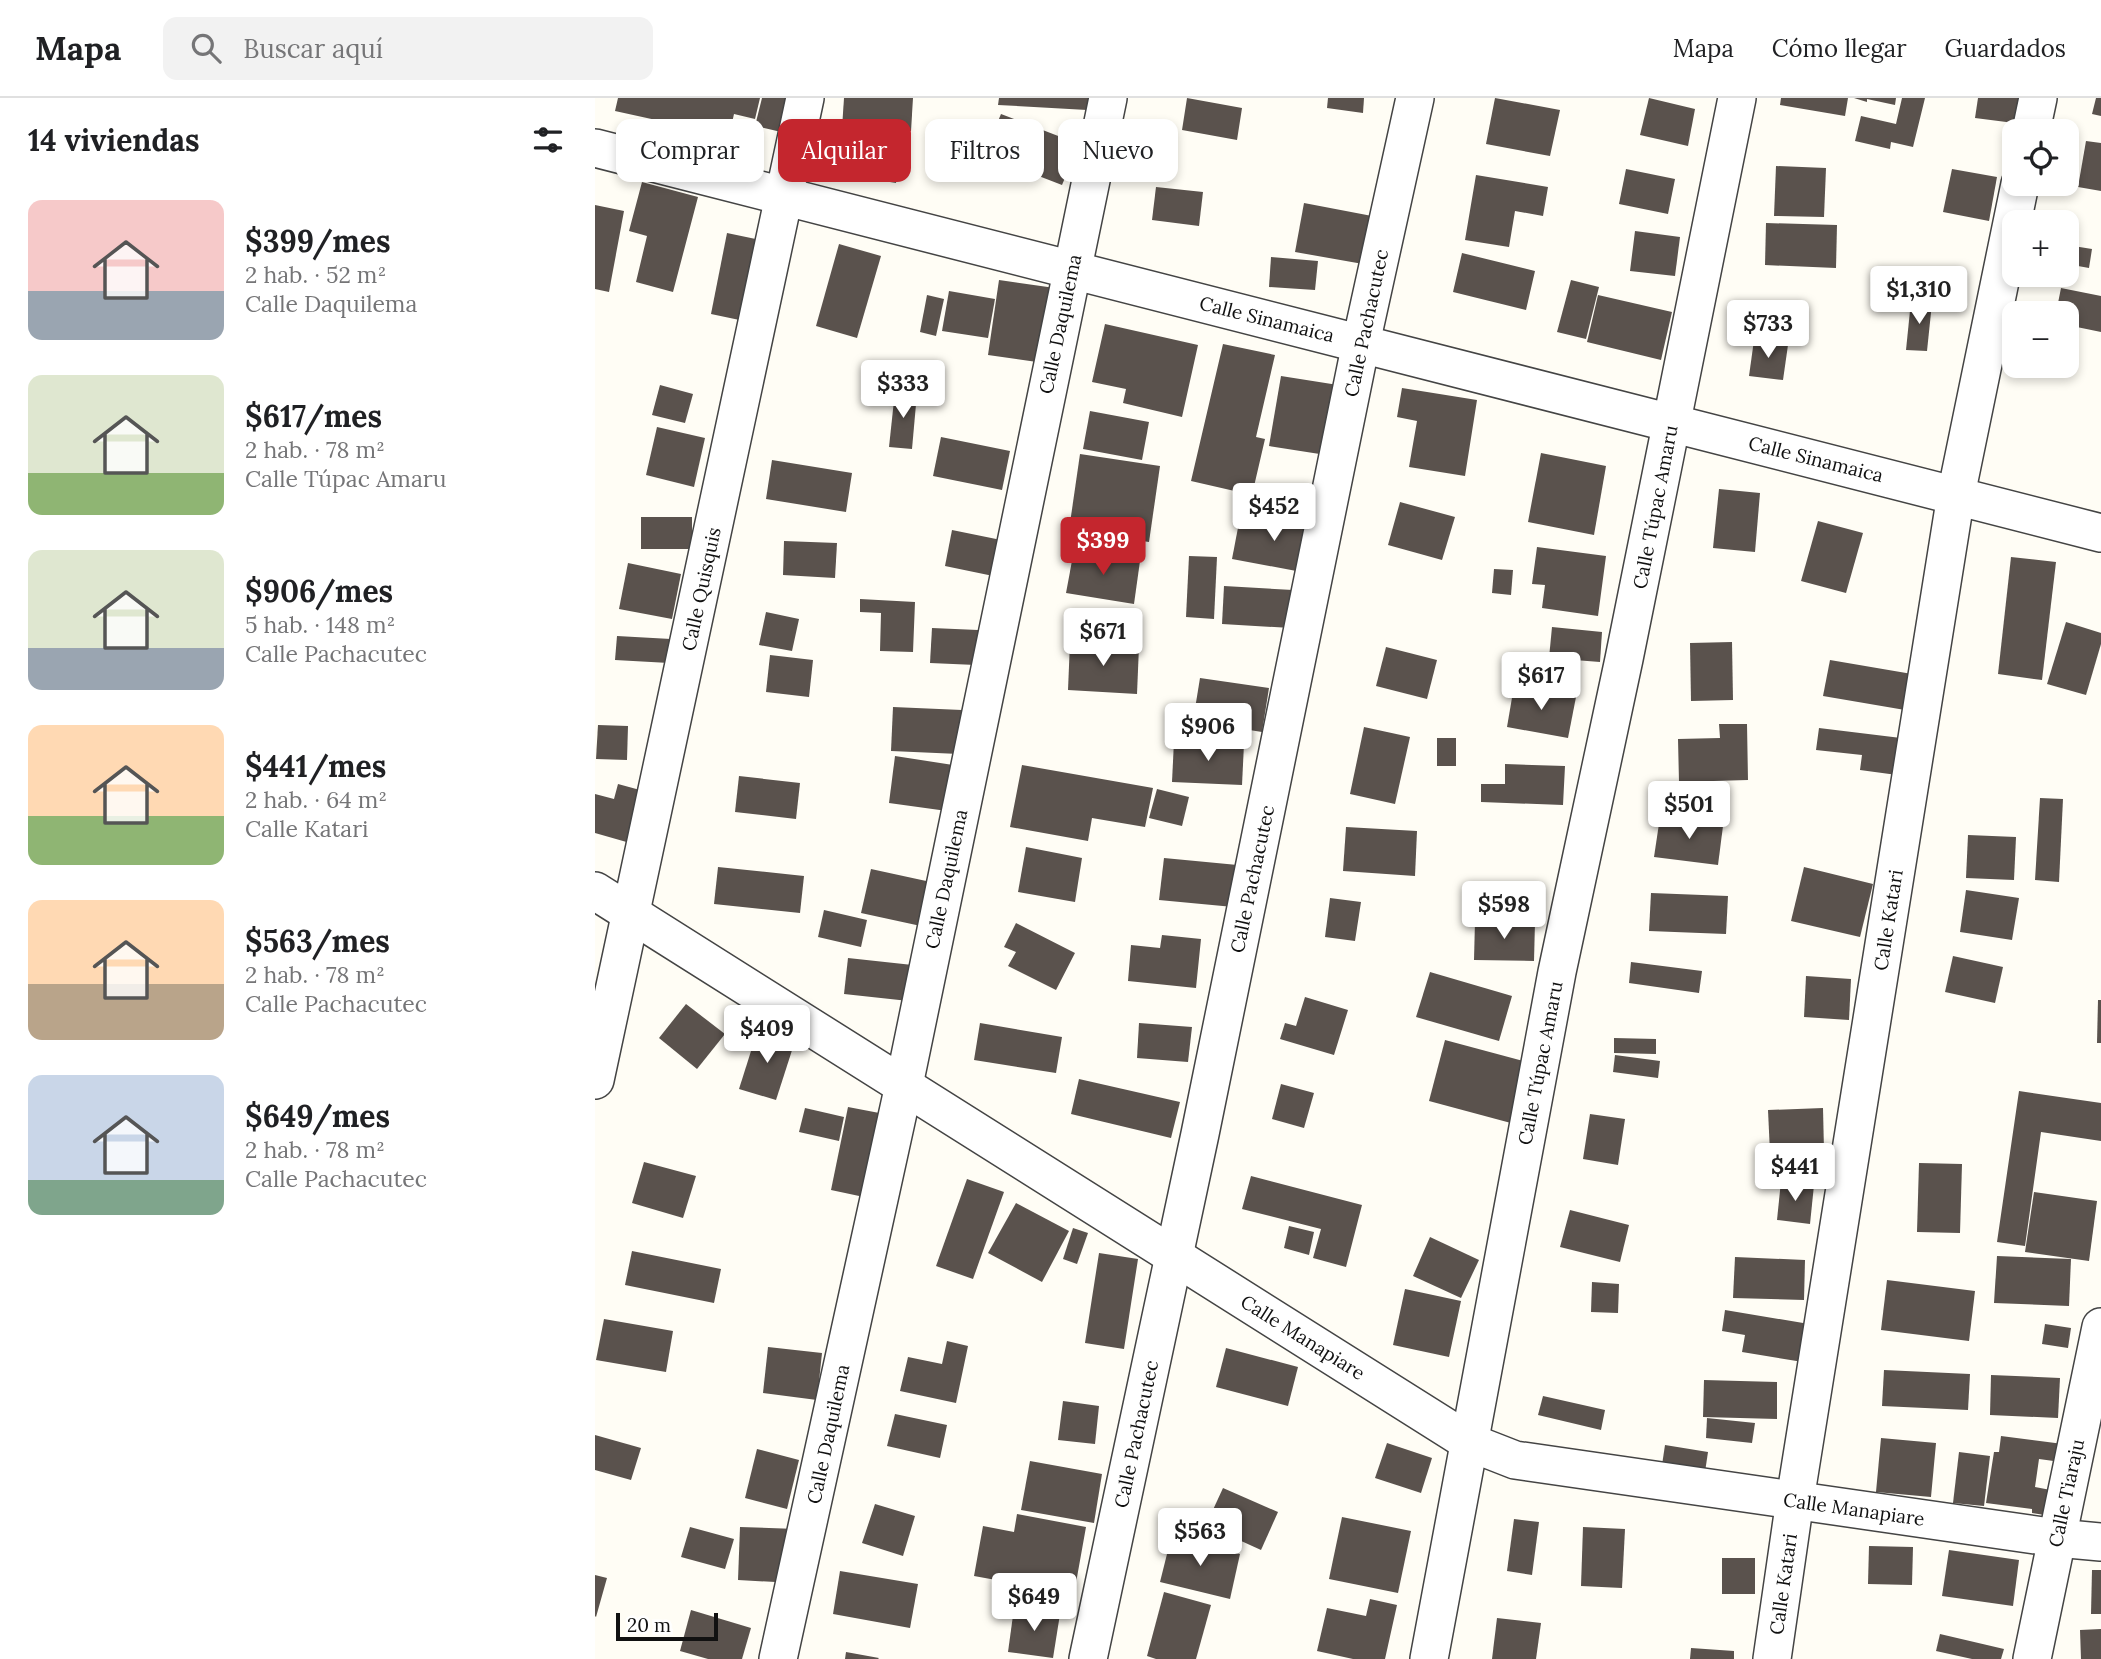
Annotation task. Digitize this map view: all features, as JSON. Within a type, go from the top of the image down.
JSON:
[{"type":"street","name":"Calle Quisquis","points":[[595,1080],[805,98]]},
{"type":"street","name":"Calle Daquilema","points":[[778,1659],[904,1085],[1108,98]]},
{"type":"street","name":"Calle Pachacutec","points":[[1089,1659],[1361,343],[1416,98]]},
{"type":"street","name":"Calle Túpac Amaru","points":[[1429,1659],[1557,972],[1737,98]]},
{"type":"street","points":[[2034,119],[2038,98]]},
{"type":"street","name":"Calle Sinamaica","points":[[595,148],[2101,533]]},
{"type":"street","name":"Calle Katari","points":[[1772,1659],[1795,1500],[1956,495],[2018,196]]},
{"type":"street","name":"Calle Manapiare","points":[[595,891],[1469,1442],[1515,1460],[2057,1538],[2101,1542]]},
{"type":"street","name":"Calle Tiaraju","points":[[2032,1659],[2101,1327]]},
{"type":"building","points":[[618,98],[760,98],[755,119],[734,114],[733,119],[651,119],[615,111]]},
{"type":"building","points":[[762,98],[802,98],[797,119],[778,119],[778,131],[764,128],[764,119],[757,119]]},
{"type":"building","points":[[844,98],[913,98],[911,131],[911,119],[843,119]]},
{"type":"building","points":[[999,98],[1106,98],[1105,111],[998,105]]},
{"type":"building","points":[[1187,98],[1242,108],[1237,140],[1182,130]]},
{"type":"building","points":[[1328,98],[1364,98],[1363,113],[1327,108]]},
{"type":"building","points":[[1495,98],[1560,110],[1550,156],[1486,144]]},
{"type":"building","points":[[1649,98],[1695,109],[1688,146],[1640,135]]},
{"type":"building","points":[[1781,98],[1848,98],[1845,116],[1780,105]]},
{"type":"building","points":[[1854,98],[1896,98],[1895,105]]},
{"type":"building","points":[[1902,98],[1925,98],[1913,147],[1891,142],[1890,149],[1855,141],[1861,116],[1896,124]]},
{"type":"building","points":[[1978,98],[2024,98],[2022,119],[2002,119],[2002,121],[1975,118]]},
{"type":"building","points":[[2096,98],[2101,98],[2101,116],[2092,114]]},
{"type":"building","points":[[1001,114],[1014,119],[999,119]]},
{"type":"building","points":[[1044,131],[1058,136],[1058,182],[1063,182],[1062,185],[1044,178]]},
{"type":"building","points":[[2086,141],[2101,143],[2101,191],[2079,187]]},
{"type":"building","points":[[1776,166],[1826,168],[1824,217],[1774,216]]},
{"type":"building","points":[[1626,169],[1675,179],[1668,214],[1619,204]]},
{"type":"building","points":[[1952,169],[1997,177],[1989,221],[1943,212]]},
{"type":"building","points":[[1476,175],[1548,187],[1543,216],[1515,211],[1509,247],[1465,240]]},
{"type":"building","points":[[642,182],[698,197],[673,292],[636,282],[647,236],[629,231]]},
{"type":"building","points":[[1156,187],[1203,192],[1199,226],[1152,220]]},
{"type":"building","points":[[1304,203],[1372,216],[1363,264],[1295,252]]},
{"type":"building","points":[[595,205],[624,211],[609,292],[595,289]]},
{"type":"building","points":[[1766,223],[1837,225],[1836,268],[1765,265]]},
{"type":"building","points":[[1635,231],[1680,237],[1675,276],[1630,271]]},
{"type":"building","points":[[727,233],[765,241],[749,322],[711,314]]},
{"type":"building","points":[[839,244],[881,256],[857,338],[816,326]]},
{"type":"building","points":[[2079,247],[2092,249],[2089,268],[2079,266]]},
{"type":"building","points":[[1462,253],[1535,271],[1526,310],[1453,292]]},
{"type":"building","points":[[1271,257],[1318,261],[1315,290],[1269,287]]},
{"type":"building","points":[[999,280],[1062,289],[1051,364],[988,355]]},
{"type":"building","points":[[1571,280],[1599,287],[1586,339],[1557,332]]},
{"type":"building","points":[[2061,288],[2101,296],[2101,332],[2079,327],[2079,301],[2058,301]]},
{"type":"building","points":[[949,291],[995,299],[988,338],[942,331]]},
{"type":"building","points":[[927,295],[944,299],[936,336],[920,332]]},
{"type":"building","points":[[1598,295],[1672,312],[1661,360],[1587,342]]},
{"type":"building","points":[[1911,301],[1932,303],[1927,351],[1906,350]]},
{"type":"building","points":[[1738,307],[1766,315],[1761,335],[1733,327]]},
{"type":"building","points":[[1105,324],[1198,345],[1182,417],[1123,403],[1126,389],[1092,382]]},
{"type":"building","points":[[1754,340],[1788,345],[1783,380],[1749,376]]},
{"type":"building","points":[[1223,344],[1275,355],[1256,437],[1265,439],[1252,495],[1191,481]]},
{"type":"building","points":[[1281,376],[1338,385],[1326,455],[1269,446]]},
{"type":"building","points":[[660,385],[693,394],[685,423],[652,415]]},
{"type":"building","points":[[1402,388],[1477,400],[1465,476],[1409,467],[1417,421],[1397,417]]},
{"type":"building","points":[[895,391],[917,393],[912,449],[889,447]]},
{"type":"building","points":[[1090,411],[1149,422],[1142,460],[1083,449]]},
{"type":"building","points":[[657,427],[705,438],[694,487],[646,475]]},
{"type":"building","points":[[941,437],[1010,451],[1002,490],[933,476]]},
{"type":"building","points":[[1541,453],[1606,466],[1594,535],[1528,522]]},
{"type":"building","points":[[1080,454],[1160,466],[1149,542],[1069,530]]},
{"type":"building","points":[[772,460],[852,473],[846,512],[766,499]]},
{"type":"building","points":[[1719,489],[1760,493],[1755,552],[1713,548]]},
{"type":"building","points":[[1400,502],[1455,517],[1442,560],[1388,545]]},
{"type":"building","points":[[1241,512],[1316,527],[1307,573],[1232,559]]},
{"type":"building","points":[[641,517],[692,517],[692,549],[641,549]]},
{"type":"building","points":[[1818,521],[1863,533],[1846,593],[1801,581]]},
{"type":"building","points":[[952,530],[1006,541],[998,577],[945,566]]},
{"type":"building","points":[[784,541],[837,543],[835,578],[783,575]]},
{"type":"building","points":[[1537,547],[1606,556],[1598,616],[1542,608],[1545,585],[1532,584]]},
{"type":"building","points":[[1074,550],[1140,561],[1134,604],[1066,593]]},
{"type":"building","points":[[1189,556],[1217,557],[1214,619],[1186,617]]},
{"type":"building","points":[[2011,557],[2056,562],[2042,680],[1998,674]]},
{"type":"building","points":[[628,563],[681,574],[672,619],[619,609]]},
{"type":"building","points":[[1494,569],[1513,570],[1511,595],[1492,593]]},
{"type":"building","points":[[1224,586],[1293,590],[1291,628],[1222,624]]},
{"type":"building","points":[[860,599],[915,602],[913,652],[880,651],[881,613],[860,612]]},
{"type":"building","points":[[766,612],[799,619],[792,651],[759,645]]},
{"type":"building","points":[[2066,622],[2101,633],[2101,644],[2086,695],[2047,684]]},
{"type":"building","points":[[1552,627],[1602,632],[1600,662],[1549,658]]},
{"type":"building","points":[[932,628],[1001,631],[999,666],[930,663]]},
{"type":"building","points":[[617,636],[671,639],[669,663],[615,660]]},
{"type":"building","points":[[1070,642],[1139,646],[1137,694],[1068,690]]},
{"type":"building","points":[[1732,642],[1733,700],[1691,701],[1690,643]]},
{"type":"building","points":[[1386,647],[1437,660],[1427,699],[1376,686]]},
{"type":"building","points":[[770,655],[813,660],[809,697],[766,692]]},
{"type":"building","points":[[1830,660],[1912,674],[1905,710],[1823,696]]},
{"type":"building","points":[[1200,678],[1269,688],[1262,732],[1193,721]]},
{"type":"building","points":[[1514,686],[1576,697],[1568,738],[1507,727]]},
{"type":"building","points":[[893,707],[962,710],[959,754],[891,751]]},
{"type":"building","points":[[1719,724],[1747,724],[1748,780],[1679,782],[1678,739],[1720,738]]},
{"type":"building","points":[[598,725],[628,726],[627,760],[596,759]]},
{"type":"building","points":[[1364,727],[1410,737],[1395,804],[1350,794]]},
{"type":"building","points":[[1819,728],[1901,738],[1897,775],[1860,770],[1862,755],[1816,750]]},
{"type":"building","points":[[1437,738],[1456,738],[1456,766],[1437,766]]},
{"type":"building","points":[[1174,741],[1244,744],[1242,785],[1172,782]]},
{"type":"building","points":[[895,756],[953,765],[947,811],[889,803]]},
{"type":"building","points":[[1505,764],[1565,766],[1563,805],[1481,802],[1481,784],[1505,784]]},
{"type":"building","points":[[1022,765],[1153,788],[1145,827],[1092,818],[1088,841],[1010,827]]},
{"type":"building","points":[[739,776],[800,783],[796,819],[735,812]]},
{"type":"building","points":[[618,784],[651,793],[637,845],[595,833],[595,794],[614,799]]},
{"type":"building","points":[[1157,789],[1189,797],[1182,826],[1149,818]]},
{"type":"building","points":[[2040,798],[2063,799],[2059,882],[2035,880]]},
{"type":"building","points":[[1660,817],[1723,826],[1718,865],[1654,857]]},
{"type":"building","points":[[1346,827],[1417,831],[1415,876],[1343,871]]},
{"type":"building","points":[[1968,835],[2016,837],[2014,880],[1966,878]]},
{"type":"building","points":[[1026,847],[1082,858],[1075,902],[1018,892]]},
{"type":"building","points":[[1164,858],[1248,866],[1244,908],[1159,900]]},
{"type":"building","points":[[718,867],[804,876],[800,913],[714,904]]},
{"type":"building","points":[[1804,867],[1873,884],[1860,937],[1791,921]]},
{"type":"building","points":[[871,869],[940,884],[930,928],[861,913]]},
{"type":"building","points":[[1966,890],[2019,898],[2012,940],[1960,932]]},
{"type":"building","points":[[1651,893],[1728,896],[1726,934],[1649,931]]},
{"type":"building","points":[[1330,898],[1361,902],[1355,941],[1325,937]]},
{"type":"building","points":[[824,910],[867,920],[861,947],[818,937]]},
{"type":"building","points":[[1475,921],[1535,922],[1534,961],[1474,960]]},
{"type":"building","points":[[1016,923],[1075,953],[1056,990],[1008,966],[1016,952],[1004,947]]},
{"type":"building","points":[[1162,935],[1201,939],[1196,988],[1128,981],[1131,945],[1160,948]]},
{"type":"building","points":[[1953,956],[2003,967],[1995,1003],[1945,992]]},
{"type":"building","points":[[848,958],[931,967],[927,1003],[844,994]]},
{"type":"building","points":[[1631,962],[1702,971],[1699,993],[1629,983]]},
{"type":"building","points":[[1430,972],[1512,996],[1499,1041],[1416,1017]]},
{"type":"building","points":[[1806,976],[1851,979],[1849,1020],[1804,1017]]},
{"type":"building","points":[[1305,997],[1348,1010],[1334,1055],[1280,1039],[1285,1023],[1296,1026]]},
{"type":"building","points":[[2098,1000],[2101,1000],[2101,1043],[2097,1043]]},
{"type":"building","points":[[686,1004],[725,1034],[697,1069],[659,1038]]},
{"type":"building","points":[[980,1023],[1062,1037],[1056,1073],[974,1060]]},
{"type":"building","points":[[1139,1023],[1192,1027],[1188,1062],[1137,1058]]},
{"type":"building","points":[[758,1029],[795,1041],[776,1100],[739,1089]]},
{"type":"building","points":[[1614,1038],[1656,1039],[1656,1054],[1614,1053]]},
{"type":"building","points":[[1445,1040],[1538,1065],[1522,1126],[1429,1101]]},
{"type":"building","points":[[1615,1055],[1660,1061],[1658,1078],[1613,1072]]},
{"type":"building","points":[[1079,1079],[1180,1102],[1171,1138],[1071,1114]]},
{"type":"building","points":[[1281,1084],[1314,1093],[1304,1128],[1272,1119]]},
{"type":"building","points":[[2019,1091],[2101,1103],[2101,1141],[2041,1132],[2025,1246],[1997,1242]]},
{"type":"building","points":[[848,1107],[895,1116],[878,1200],[831,1190]]},
{"type":"building","points":[[805,1108],[844,1117],[839,1141],[799,1132]]},
{"type":"building","points":[[1823,1108],[1824,1151],[1770,1153],[1768,1110]]},
{"type":"building","points":[[1590,1114],[1625,1119],[1618,1165],[1583,1159]]},
{"type":"building","points":[[644,1162],[696,1176],[683,1218],[632,1203]]},
{"type":"building","points":[[1919,1163],[1962,1164],[1960,1233],[1917,1232]]},
{"type":"building","points":[[1251,1176],[1362,1205],[1346,1267],[1313,1258],[1321,1229],[1242,1209]]},
{"type":"building","points":[[967,1179],[1004,1192],[973,1279],[936,1266]]},
{"type":"building","points":[[1781,1181],[1814,1185],[1810,1224],[1777,1220]]},
{"type":"building","points":[[2034,1192],[2097,1201],[2089,1261],[2025,1252]]},
{"type":"building","points":[[1016,1203],[1069,1231],[1042,1282],[988,1253]]},
{"type":"building","points":[[1570,1210],[1629,1225],[1620,1262],[1560,1247]]},
{"type":"building","points":[[1289,1226],[1314,1232],[1309,1255],[1284,1248]]},
{"type":"building","points":[[1073,1228],[1088,1233],[1077,1264],[1063,1259]]},
{"type":"building","points":[[1430,1237],[1479,1260],[1461,1298],[1413,1276]]},
{"type":"building","points":[[632,1251],[721,1269],[714,1303],[625,1285]]},
{"type":"building","points":[[1099,1253],[1138,1259],[1124,1349],[1085,1343]]},
{"type":"building","points":[[1997,1256],[2071,1259],[2069,1306],[1994,1303]]},
{"type":"building","points":[[1735,1257],[1805,1260],[1804,1300],[1733,1298]]},
{"type":"building","points":[[1887,1280],[1975,1291],[1969,1341],[1881,1330]]},
{"type":"building","points":[[1592,1282],[1619,1284],[1618,1313],[1591,1312]]},
{"type":"building","points":[[1405,1289],[1461,1301],[1449,1357],[1393,1345]]},
{"type":"building","points":[[1725,1310],[1815,1325],[1809,1363],[1742,1352],[1745,1335],[1722,1331]]},
{"type":"building","points":[[604,1319],[673,1331],[666,1372],[596,1360]]},
{"type":"building","points":[[2045,1324],[2071,1328],[2068,1348],[2042,1344]]},
{"type":"building","points":[[947,1341],[968,1346],[956,1403],[900,1391],[908,1357],[942,1364]]},
{"type":"building","points":[[768,1347],[822,1353],[817,1400],[763,1393]]},
{"type":"building","points":[[1226,1348],[1298,1367],[1288,1406],[1216,1387]]},
{"type":"building","points":[[1884,1370],[1970,1374],[1968,1410],[1882,1406]]},
{"type":"building","points":[[1991,1375],[2060,1378],[2058,1418],[1990,1415]]},
{"type":"building","points":[[1704,1380],[1777,1382],[1777,1419],[1703,1417]]},
{"type":"building","points":[[1543,1396],[1605,1410],[1601,1430],[1538,1415]]},
{"type":"building","points":[[1063,1401],[1099,1406],[1095,1444],[1058,1440]]},
{"type":"building","points":[[895,1414],[947,1425],[940,1458],[887,1446]]},
{"type":"building","points":[[1707,1418],[1755,1423],[1752,1443],[1706,1438]]},
{"type":"building","points":[[595,1435],[641,1448],[631,1480],[595,1470]]},
{"type":"building","points":[[2001,1436],[2063,1444],[2061,1462],[2039,1459],[2035,1487],[2061,1492],[2057,1517],[2032,1513],[2032,1509],[1986,1503],[1994,1452],[1999,1452]]},
{"type":"building","points":[[1881,1438],[1936,1443],[1931,1497],[1876,1492]]},
{"type":"building","points":[[1387,1443],[1432,1458],[1421,1493],[1375,1478]]},
{"type":"building","points":[[1665,1445],[1708,1452],[1705,1472],[1662,1465]]},
{"type":"building","points":[[757,1449],[799,1460],[787,1509],[745,1498]]},
{"type":"building","points":[[1959,1452],[1990,1456],[1984,1506],[1953,1503]]},
{"type":"building","points":[[1030,1461],[1102,1474],[1094,1523],[1021,1510]]},
{"type":"building","points":[[1223,1488],[1278,1512],[1261,1550],[1206,1525]]},
{"type":"building","points":[[875,1504],[915,1516],[903,1556],[862,1543]]},
{"type":"building","points":[[1017,1514],[1086,1527],[1074,1594],[974,1576],[983,1526],[1014,1532]]},
{"type":"building","points":[[1342,1517],[1411,1531],[1398,1593],[1329,1579]]},
{"type":"building","points":[[1514,1519],[1539,1522],[1532,1575],[1507,1571]]},
{"type":"building","points":[[690,1527],[734,1539],[725,1569],[681,1557]]},
{"type":"building","points":[[740,1527],[797,1529],[794,1583],[738,1580]]},
{"type":"building","points":[[1583,1527],[1625,1529],[1622,1588],[1581,1586]]},
{"type":"building","points":[[1171,1538],[1240,1554],[1230,1599],[1160,1582]]},
{"type":"building","points":[[1869,1546],[1913,1547],[1912,1585],[1868,1584]]},
{"type":"building","points":[[1949,1550],[2019,1560],[2013,1606],[1942,1596]]},
{"type":"building","points":[[1722,1558],[1755,1558],[1755,1594],[1722,1594]]},
{"type":"building","points":[[2092,1570],[2101,1570],[2101,1614],[2091,1614]]},
{"type":"building","points":[[840,1571],[918,1584],[910,1628],[833,1614]]},
{"type":"building","points":[[595,1575],[607,1578],[596,1617],[595,1616]]},
{"type":"building","points":[[1164,1592],[1211,1605],[1196,1659],[1156,1659],[1147,1656]]},
{"type":"building","points":[[1370,1599],[1397,1605],[1385,1659],[1353,1659],[1317,1651],[1327,1608],[1366,1616]]},
{"type":"building","points":[[1014,1608],[1060,1614],[1053,1658],[1008,1652]]},
{"type":"building","points":[[691,1610],[751,1628],[742,1659],[708,1659],[680,1651]]},
{"type":"building","points":[[1497,1618],[1541,1623],[1536,1659],[1492,1659]]},
{"type":"building","points":[[2101,1629],[2101,1659],[2081,1659],[2080,1630]]},
{"type":"building","points":[[1940,1634],[2004,1649],[2001,1659],[1972,1659],[1936,1651]]},
{"type":"building","points":[[1691,1648],[1734,1651],[1734,1659],[1690,1659]]},
{"type":"building","points":[[846,1652],[879,1658],[845,1659]]}]
